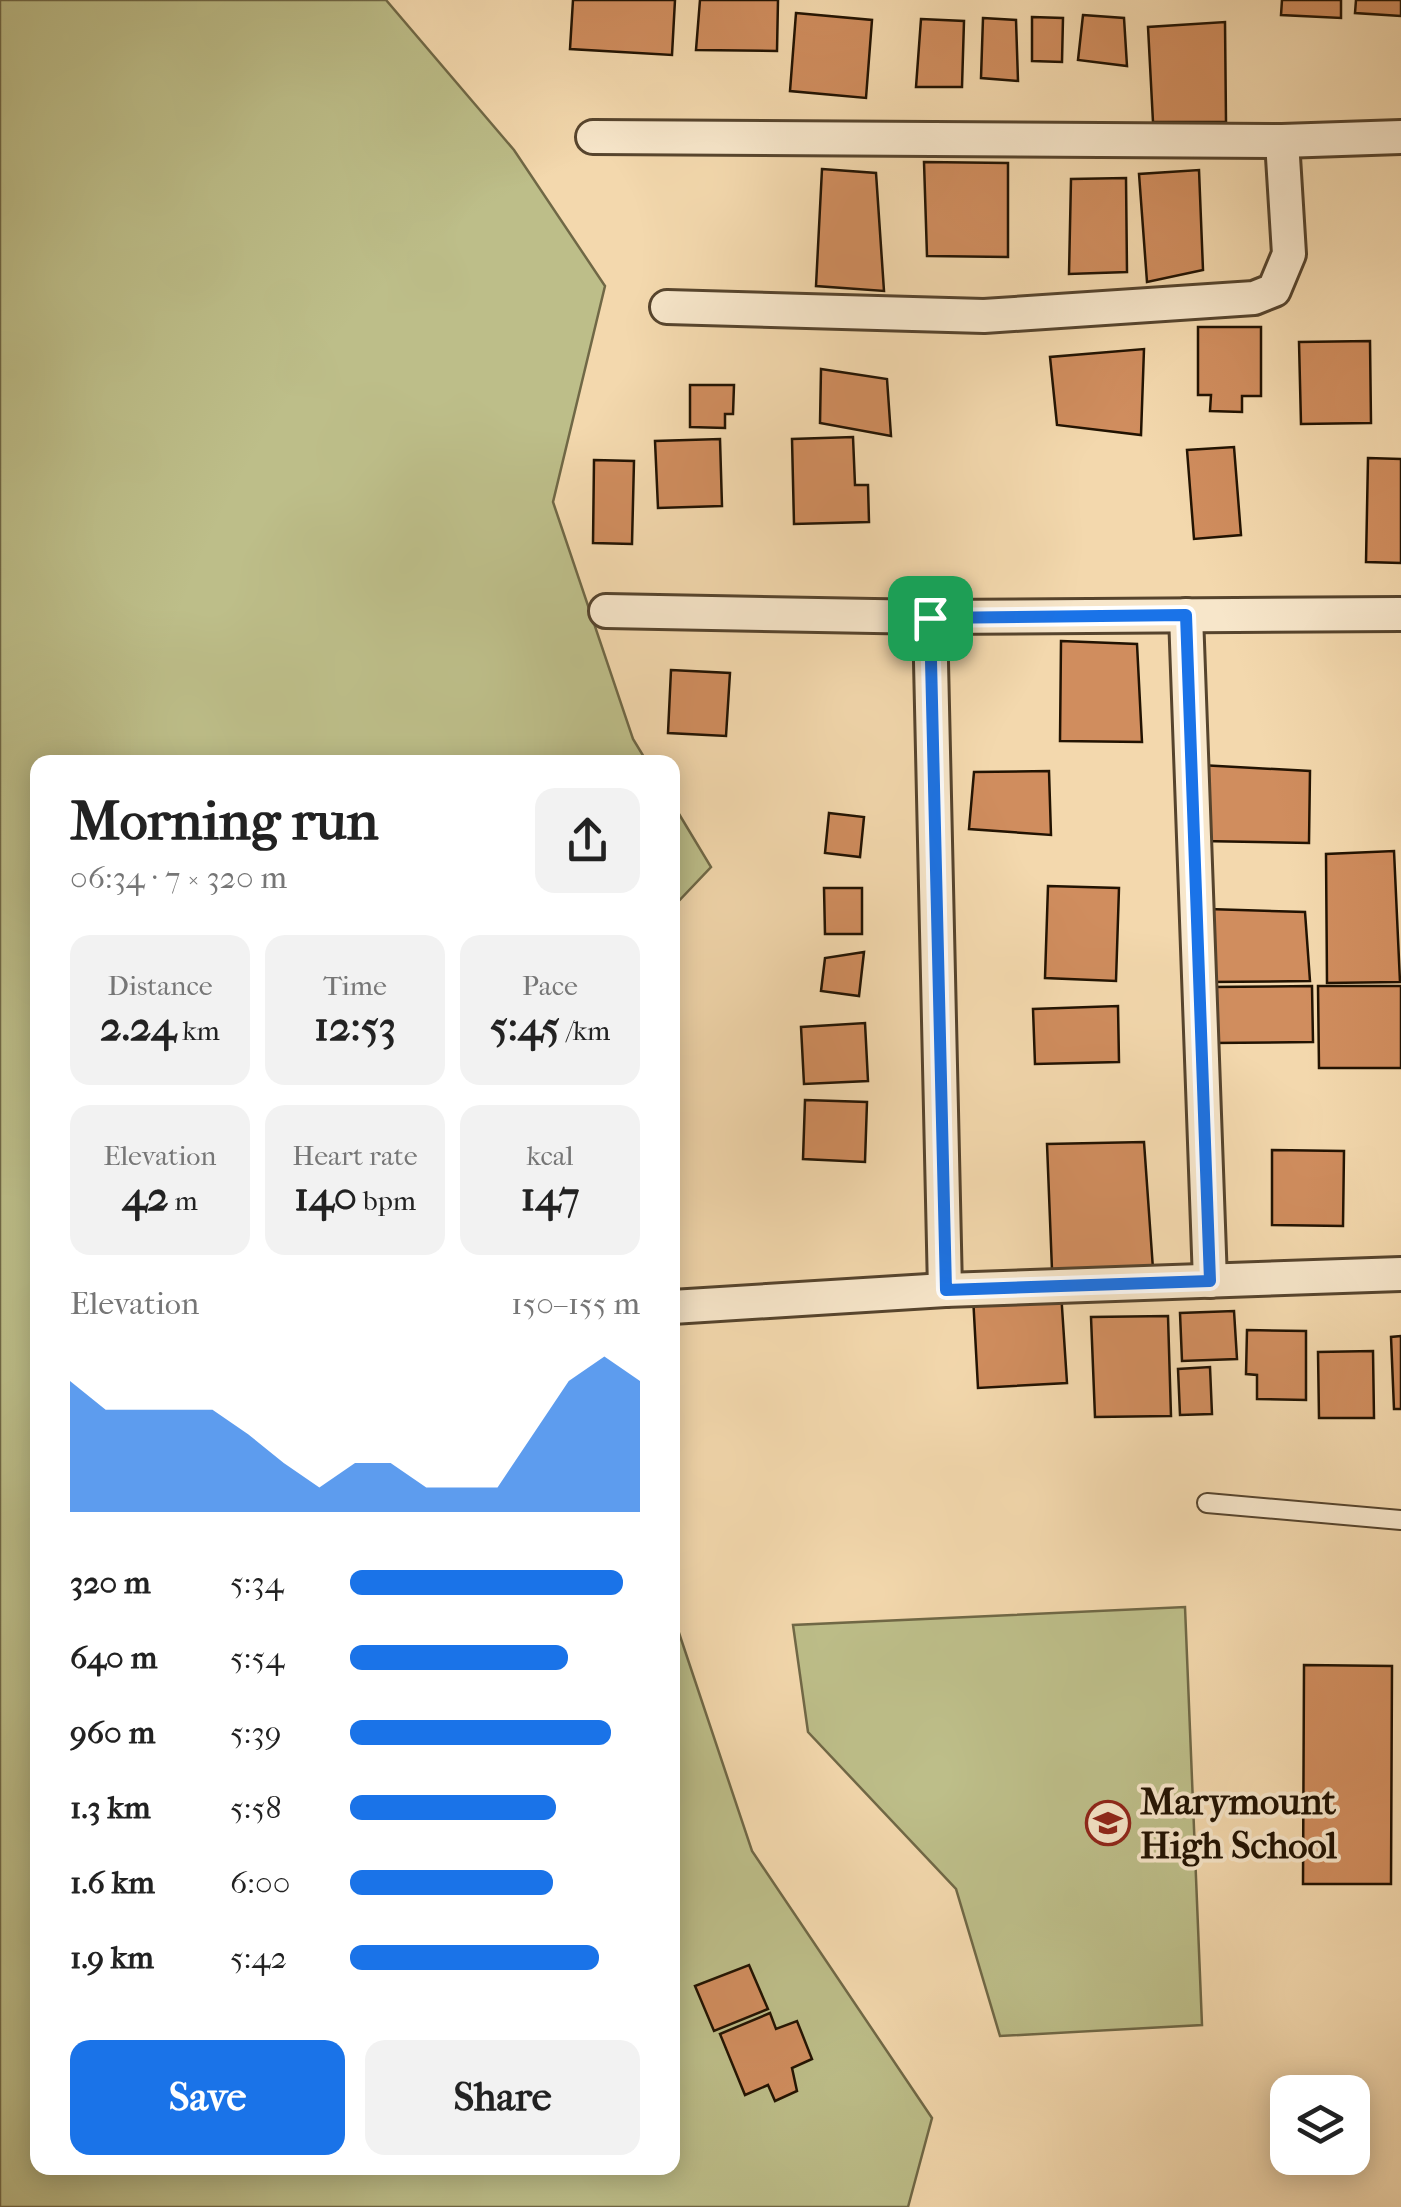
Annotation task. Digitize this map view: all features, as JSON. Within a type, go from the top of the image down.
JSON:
[{"type":"street","points":[[593,137],[1282,141],[1401,138]]},
{"type":"street","points":[[667,307],[984,316],[1254,298],[1274,290],[1289,254],[1282,141]]},
{"type":"street","points":[[606,611],[930,618],[1401,614]]},
{"type":"street","points":[[1186,615],[1210,1281]]},
{"type":"street","points":[[930,618],[946,1290]]},
{"type":"street","points":[[680,1307],[946,1290],[1401,1274]]},
{"type":"lane","points":[[1206,1503],[1401,1520]]},
{"type":"green space","points":[[0,0],[386,0],[514,150],[605,286],[553,502],[633,739],[643,755],[30,755],[30,2175],[680,2175],[680,1636],[752,1851],[932,2118],[908,2207],[0,2207]]},
{"type":"green space","points":[[680,816],[711,867],[680,899]]},
{"type":"green space","points":[[1185,1607],[1202,2025],[1000,2036],[956,1889],[808,1732],[793,1625]]},
{"type":"building","points":[[573,0],[675,0],[672,55],[570,49]]},
{"type":"building","points":[[700,0],[778,0],[777,51],[696,50]]},
{"type":"building","points":[[1282,0],[1341,0],[1341,18],[1281,15]]},
{"type":"building","points":[[1356,0],[1401,0],[1401,16],[1355,13]]},
{"type":"building","points":[[796,13],[872,20],[866,98],[790,91]]},
{"type":"building","points":[[1083,15],[1124,18],[1127,66],[1078,60]]},
{"type":"building","points":[[1032,17],[1063,18],[1062,62],[1032,61]]},
{"type":"building","points":[[983,18],[1016,20],[1018,81],[981,78]]},
{"type":"building","points":[[921,19],[964,21],[962,87],[916,87]]},
{"type":"building","points":[[1225,22],[1226,122],[1153,122],[1148,27]]},
{"type":"building","points":[[924,162],[1008,163],[1008,257],[927,256]]},
{"type":"building","points":[[822,169],[876,173],[884,291],[816,286]]},
{"type":"building","points":[[1199,170],[1203,270],[1147,282],[1139,174]]},
{"type":"building","points":[[1126,178],[1127,272],[1069,274],[1071,179]]},
{"type":"building","points":[[1198,327],[1261,327],[1261,396],[1242,396],[1242,412],[1210,411],[1211,395],[1198,395]]},
{"type":"building","points":[[1370,341],[1371,423],[1301,424],[1299,342]]},
{"type":"building","points":[[1144,349],[1141,435],[1057,425],[1050,357]]},
{"type":"building","points":[[821,369],[887,379],[891,436],[820,423]]},
{"type":"building","points":[[690,385],[734,385],[733,414],[725,414],[725,428],[690,427]]},
{"type":"building","points":[[853,437],[855,485],[868,485],[869,522],[794,524],[792,439]]},
{"type":"building","points":[[720,439],[722,506],[658,508],[655,441]]},
{"type":"building","points":[[1234,447],[1241,535],[1194,539],[1187,450]]},
{"type":"building","points":[[1368,458],[1401,459],[1401,563],[1366,562]]},
{"type":"building","points":[[594,460],[634,461],[632,544],[593,543]]},
{"type":"building","points":[[1061,641],[1137,644],[1142,742],[1060,741]]},
{"type":"building","points":[[671,670],[730,673],[726,736],[668,733]]},
{"type":"building","points":[[1200,765],[1310,771],[1309,843],[1201,841]]},
{"type":"building","points":[[1049,771],[1051,835],[969,829],[974,772]]},
{"type":"building","points":[[829,813],[864,817],[860,857],[825,853]]},
{"type":"building","points":[[1394,851],[1400,982],[1327,983],[1326,854]]},
{"type":"building","points":[[1048,886],[1119,888],[1116,981],[1045,978]]},
{"type":"building","points":[[824,888],[862,888],[862,934],[825,934]]},
{"type":"building","points":[[1208,909],[1305,912],[1310,981],[1209,982]]},
{"type":"building","points":[[864,952],[859,996],[821,991],[825,958]]},
{"type":"building","points":[[1312,986],[1313,1042],[1212,1043],[1211,987]]},
{"type":"building","points":[[1318,986],[1401,986],[1401,1068],[1319,1068]]},
{"type":"building","points":[[1118,1006],[1119,1062],[1035,1064],[1033,1009]]},
{"type":"building","points":[[865,1023],[868,1081],[804,1084],[801,1027]]},
{"type":"building","points":[[805,1100],[867,1102],[865,1162],[803,1159]]},
{"type":"building","points":[[1144,1142],[1153,1269],[1052,1270],[1047,1144]]},
{"type":"building","points":[[1272,1150],[1344,1151],[1343,1226],[1272,1225]]},
{"type":"building","points":[[1061,1292],[1067,1383],[978,1388],[973,1296]]},
{"type":"building","points":[[1234,1311],[1237,1359],[1182,1361],[1180,1313]]},
{"type":"building","points":[[1168,1316],[1171,1416],[1095,1417],[1091,1317]]},
{"type":"building","points":[[1247,1330],[1306,1331],[1306,1400],[1257,1399],[1257,1375],[1246,1374]]},
{"type":"building","points":[[1401,1336],[1401,1409],[1394,1409],[1391,1337]]},
{"type":"building","points":[[1373,1351],[1374,1418],[1319,1418],[1318,1352]]},
{"type":"building","points":[[1210,1367],[1212,1414],[1180,1415],[1178,1369]]},
{"type":"building","points":[[1304,1665],[1392,1666],[1391,1884],[1303,1884]]},
{"type":"building","points":[[749,1965],[768,2009],[714,2031],[695,1986]]},
{"type":"building","points":[[770,2013],[776,2029],[797,2021],[812,2059],[792,2068],[797,2091],[775,2101],[768,2085],[745,2095],[720,2034]]},
{"type":"place","name":"Marymount High School","points":[[1108,1823]]},
{"type":"route","points":[[1186,615],[1210,1281],[946,1290],[930,618],[1186,615]]}]
